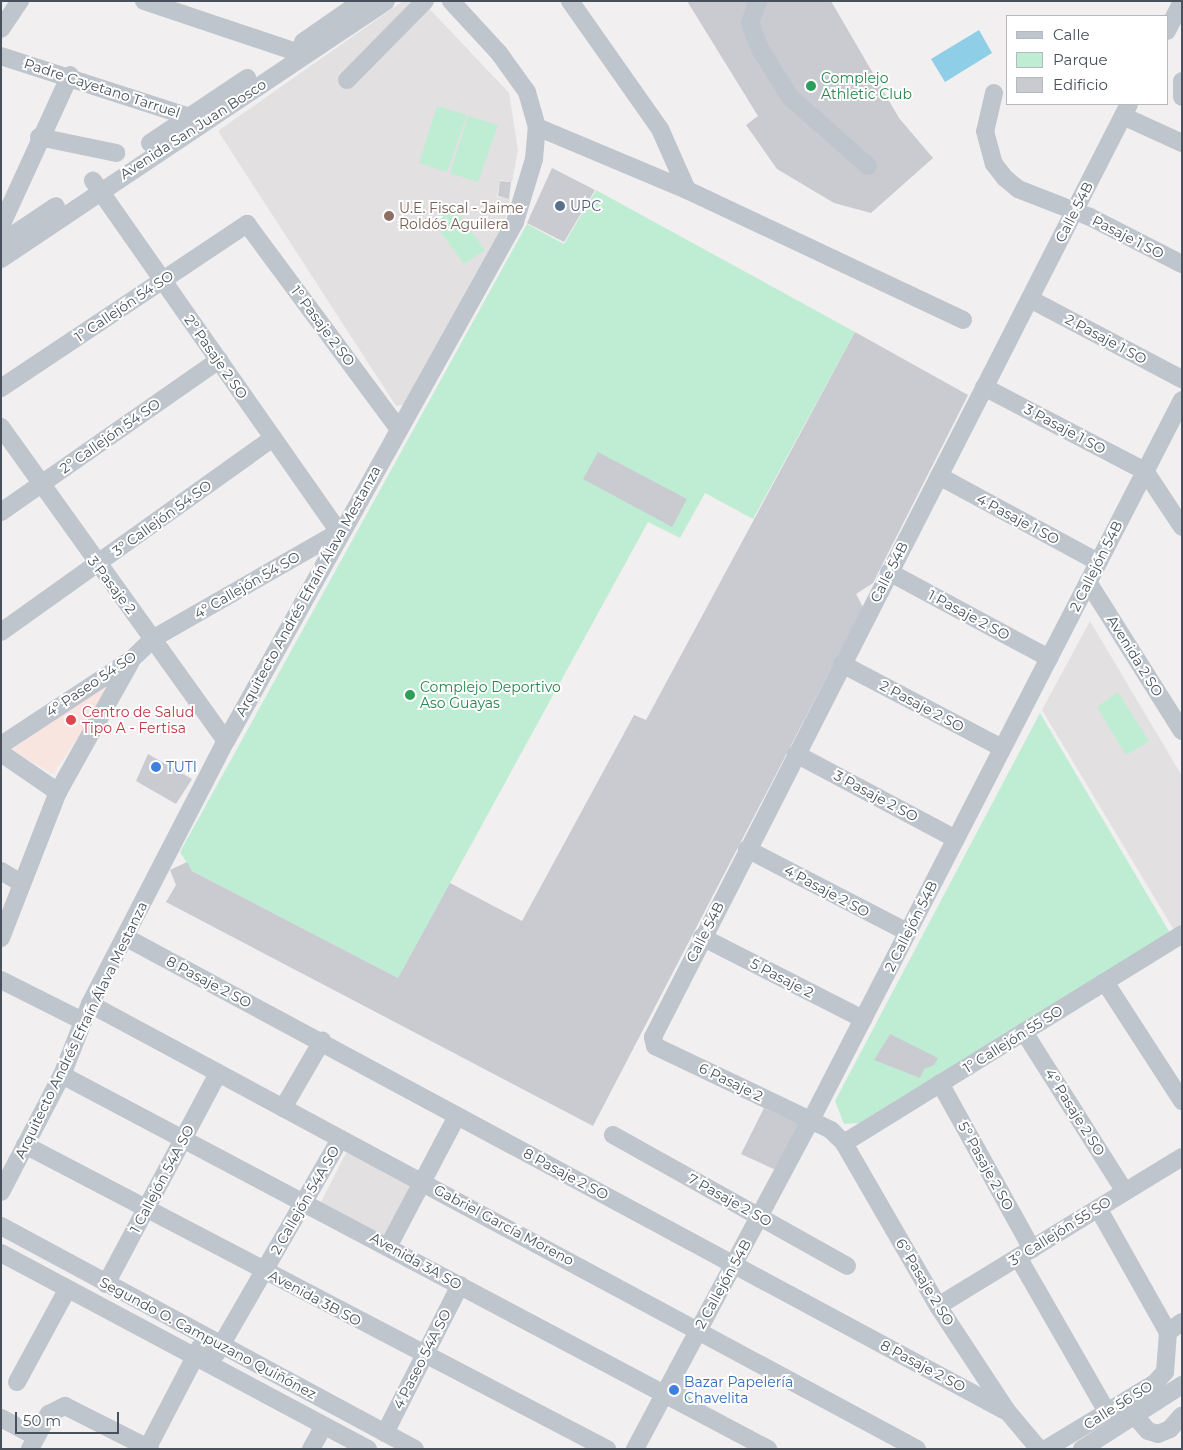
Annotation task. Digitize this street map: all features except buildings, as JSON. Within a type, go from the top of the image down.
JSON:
[{"type":"street","points":[[1,29],[20,1]]},
{"type":"street","points":[[144,1],[299,52]]},
{"type":"street","points":[[346,80],[425,1]]},
{"type":"street","name":"Arquitecto Andrés Efraín Álava Mestanza","points":[[1,1192],[62,1075],[90,1004],[226,741],[339,532],[515,222],[534,159],[537,127],[526,92],[499,53],[451,1]]},
{"type":"street","points":[[570,1],[660,129],[687,190]]},
{"type":"street","points":[[758,1],[750,23],[760,49],[790,97],[868,166]]},
{"type":"street","points":[[1168,29],[1182,2]]},
{"type":"street","name":"Avenida San Juan Bosco","points":[[1,243],[96,186],[195,119],[374,3]]},
{"type":"street","name":"Padre Cayetano Tarruel","points":[[1,56],[70,75],[195,119]]},
{"type":"street","points":[[1,226],[39,137],[70,75]]},
{"type":"street","name":"Pasaje 1 SO","points":[[994,93],[985,131],[994,164],[1018,189],[1074,211],[1182,264]]},
{"type":"street","points":[[1126,110],[1182,143]]},
{"type":"street","name":"Calle 54B","points":[[653,1042],[702,937],[1126,110]]},
{"type":"street","points":[[537,127],[687,190],[963,320]]},
{"type":"street","points":[[39,137],[116,153]]},
{"type":"street","name":"Avenida San Juan Bosco","points":[[1,259],[96,186]]},
{"type":"street","name":"2º Pasaje 2 SO","points":[[96,186],[339,532]]},
{"type":"street","name":"1º Pasaje 2 SO","points":[[247,224],[398,428]]},
{"type":"street","name":"1º Callejón 54 SO","points":[[1,388],[247,224]]},
{"type":"street","name":"2 Pasaje 1 SO","points":[[1030,298],[1182,379]]},
{"type":"street","name":"2º Callejón 54 SO","points":[[1,512],[219,360]]},
{"type":"street","name":"3 Pasaje 1 SO","points":[[984,387],[1145,471]]},
{"type":"street","name":"2 Callejón 54B","points":[[635,1449],[698,1328],[811,1120],[1182,400]]},
{"type":"street","name":"3 Pasaje 2","points":[[1,427],[97,566],[154,638],[226,741]]},
{"type":"street","name":"3º Callejón 54 SO","points":[[1,632],[97,566],[273,438]]},
{"type":"street","points":[[1145,471],[1182,527]]},
{"type":"street","name":"4 Pasaje 1 SO","points":[[938,476],[1098,562]]},
{"type":"street","name":"4º Callejón 54 SO","points":[[154,638],[339,532]]},
{"type":"street","name":"1 Pasaje 2 SO","points":[[890,572],[1049,658]]},
{"type":"street","name":"Avenida 2 SO","points":[[1088,582],[1175,705],[1182,731]]},
{"type":"street","name":"4º Paseo 54 SO","points":[[1,745],[132,659],[154,638]]},
{"type":"street","points":[[1,938],[20,883],[58,792],[132,659]]},
{"type":"street","name":"2 Pasaje 2 SO","points":[[842,664],[1002,748]]},
{"type":"street","points":[[1,753],[58,792]]},
{"type":"street","name":"3 Pasaje 2 SO","points":[[796,754],[956,838]]},
{"type":"street","name":"4 Pasaje 2 SO","points":[[747,849],[908,932]]},
{"type":"street","points":[[1,871],[20,883]]},
{"type":"street","name":"1º Callejón 55 SO","points":[[844,1143],[1182,934]]},
{"type":"street","name":"8 Pasaje 2 SO","points":[[124,937],[322,1041],[457,1116],[1007,1411]]},
{"type":"street","name":"5 Pasaje 2","points":[[702,937],[863,1020]]},
{"type":"street","points":[[1,980],[82,1021]]},
{"type":"street","points":[[1105,982],[1182,1101]]},
{"type":"street","name":"Gabriel García Moreno","points":[[90,1004],[340,1139],[698,1328],[917,1449]]},
{"type":"street","name":"4º Pasaje 2 SO","points":[[1024,1032],[1125,1192]]},
{"type":"street","points":[[283,1108],[322,1041]]},
{"type":"street","name":"6 Pasaje 2","points":[[653,1042],[811,1120]]},
{"type":"street","name":"1 Callejón 54A SO","points":[[106,1284],[218,1073]]},
{"type":"street","name":"Avenida 3A SO","points":[[62,1075],[186,1136],[302,1201],[389,1245],[460,1285],[768,1449]]},
{"type":"street","name":"5º Pasaje 2 SO","points":[[940,1083],[1107,1412]]},
{"type":"street","points":[[389,1245],[425,1183],[457,1116]]},
{"type":"street","name":"6º Pasaje 2 SO","points":[[811,1120],[831,1130],[844,1143],[938,1306],[1007,1411],[1039,1449]]},
{"type":"street","name":"7 Pasaje 2 SO","points":[[612,1135],[847,1266]]},
{"type":"street","name":"2 Callejón 54A SO","points":[[202,1361],[221,1345],[302,1201],[340,1139]]},
{"type":"street","name":"Avenida 3B SO","points":[[25,1145],[424,1357],[607,1449]]},
{"type":"street","name":"3º Callejón 55 SO","points":[[938,1306],[1098,1208],[1181,1160]]},
{"type":"street","points":[[1098,1208],[1175,1327]]},
{"type":"street","name":"Segundo O. Campuzano Quiñónez","points":[[1,1226],[414,1449]]},
{"type":"street","name":"Segundo O. Campuzano Quiñónez","points":[[1,1253],[67,1290],[368,1449]]},
{"type":"street","name":"4 Paseo 54A SO","points":[[385,1433],[460,1285]]},
{"type":"street","points":[[17,1382],[67,1290]]},
{"type":"street","name":"Calle 56 SO","points":[[1046,1449],[1107,1412],[1164,1372],[1175,1327]]},
{"type":"street","points":[[1,1418],[33,1443],[49,1414],[65,1406],[148,1448],[202,1361],[206,1336]]},
{"type":"street","points":[[1082,1449],[1180,1390]]},
{"type":"street","points":[[1135,1416],[1148,1431],[1158,1434],[1170,1429],[1182,1415]]},
{"type":"street","points":[[311,1449],[324,1426]]},
{"type":"shaded area","name":"U.E. Fiscal - Jaime Roldós Aguilera","points":[[403,1],[422,1],[509,93],[518,150],[512,182],[500,180],[497,197],[510,199],[502,232],[406,404],[396,406],[218,131]]},
{"type":"shaded area","points":[[1090,621],[1182,776],[1182,925],[1174,930],[1042,710]]},
{"type":"shaded area","name":"Centro de Salud Tipo A - Fertisa","points":[[103,682],[110,690],[53,774],[12,750]]},
{"type":"shaded area","points":[[348,1149],[418,1185],[387,1240],[319,1206]]},
{"type":"green space","points":[[437,106],[467,115],[447,172],[419,163]]},
{"type":"green space","points":[[468,116],[498,125],[478,182],[450,173]]},
{"type":"green space","name":"Complejo Deportivo Aso Guayas","points":[[596,190],[855,332],[753,519],[705,493],[680,538],[648,522],[398,978],[192,871],[180,852],[527,224],[564,244]]},
{"type":"green space","points":[[452,205],[485,250],[464,264],[432,220]]},
{"type":"green space","points":[[1118,692],[1149,741],[1126,755],[1097,707]]},
{"type":"green space","points":[[1040,713],[1170,933],[859,1123],[844,1124],[835,1101]]},
{"type":"water","points":[[979,30],[992,53],[945,82],[931,59]]},
{"type":"place","name":"Complejo Athletic Club","points":[[811,86]]},
{"type":"place","name":"UPC","points":[[560,206]]},
{"type":"place","name":"U.E. Fiscal - Jaime Roldós Aguilera","points":[[389,216]]},
{"type":"place","name":"Complejo Deportivo Aso Guayas","points":[[410,695]]},
{"type":"place","name":"Centro de Salud Tipo A - Fertisa","points":[[71,720]]},
{"type":"place","name":"TUTI","points":[[156,767]]},
{"type":"place","name":"Bazar Papelería Chavelita","points":[[674,1390]]}]
